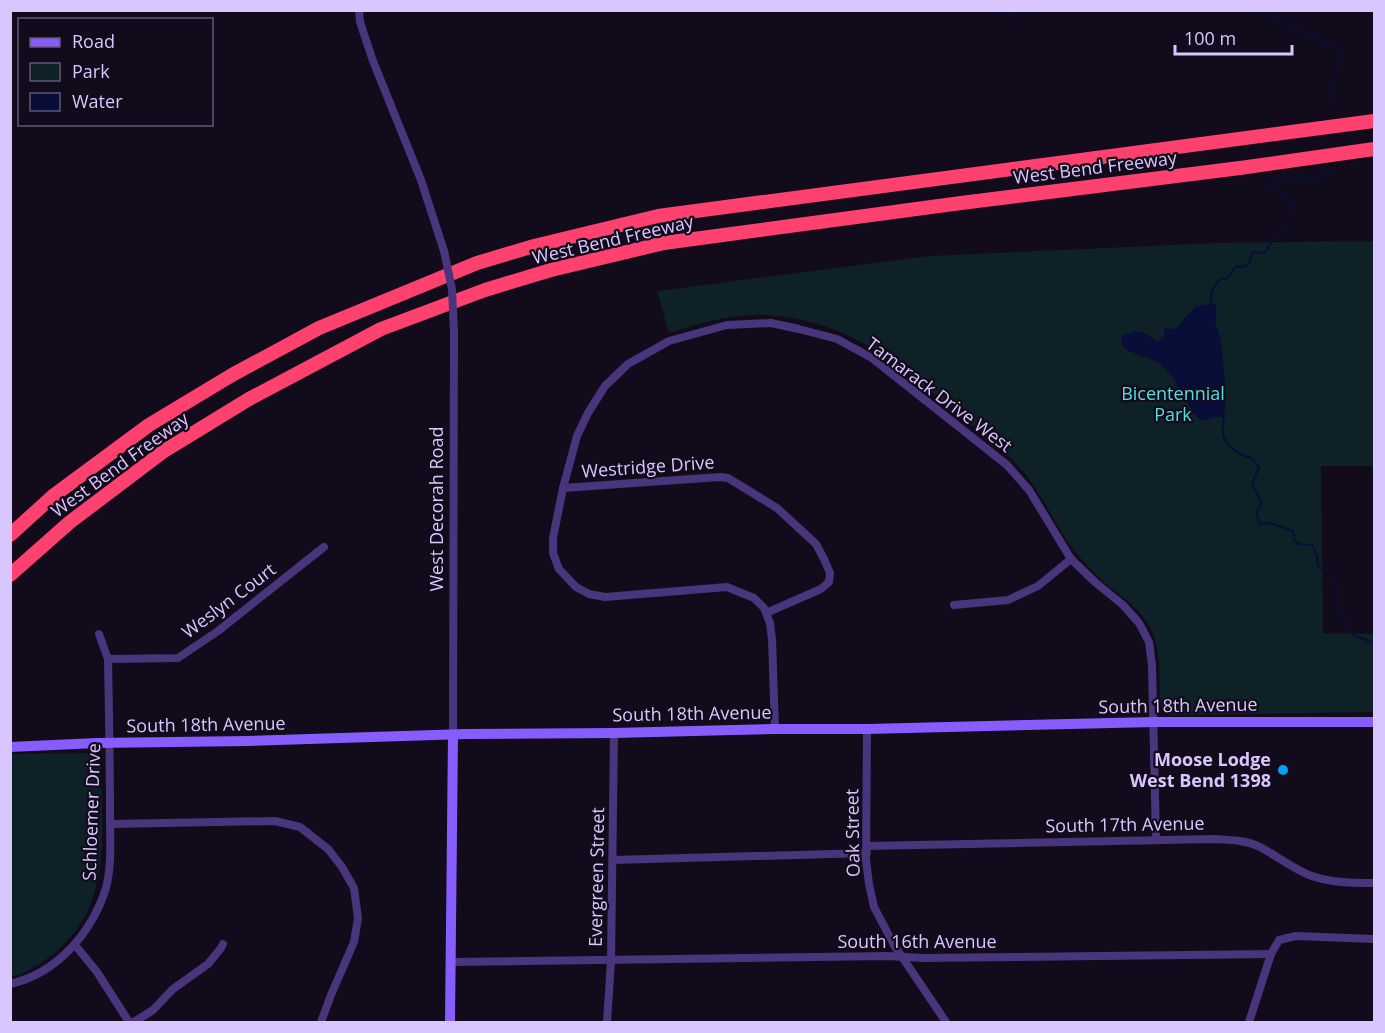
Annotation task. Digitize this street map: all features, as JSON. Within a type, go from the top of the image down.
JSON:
[{"type":"highway","name":"West Bend Freeway","points":[[10,535],[53,496],[149,425],[232,375],[319,328],[477,263],[534,246],[658,216],[1374,121]]},
{"type":"highway","name":"West Bend Freeway","points":[[10,575],[70,522],[164,451],[249,399],[381,329],[484,290],[551,270],[664,243],[1374,149]]},
{"type":"street","name":"West Decorah Road","points":[[359,10],[360,22],[373,61],[421,180],[444,251],[452,289],[454,332],[453,735],[450,1023]]},
{"type":"street","name":"Tamarack Drive West","points":[[766,613],[754,598],[727,587],[605,597],[588,594],[576,587],[559,569],[553,553],[553,538],[563,488],[577,436],[605,386],[628,364],[669,341],[727,325],[771,323],[799,328],[837,339],[872,358],[1007,465],[1029,490],[1071,560],[1123,605],[1139,623],[1149,642],[1152,665],[1156,840]]},
{"type":"street","name":"Westridge Drive","points":[[563,488],[720,477],[728,478],[777,508],[816,544],[830,573],[829,582],[821,589],[766,613]]},
{"type":"street","name":"Weslyn Court","points":[[108,659],[178,658],[218,631],[324,547]]},
{"type":"street","points":[[954,605],[1008,600],[1038,586],[1071,560]]},
{"type":"street","points":[[766,613],[772,639],[775,729]]},
{"type":"street","name":"Schloemer Drive","points":[[10,984],[39,973],[75,945],[98,908],[106,885],[110,824],[108,659],[99,634]]},
{"type":"street","name":"South 18th Avenue","points":[[10,747],[453,735],[1154,722],[1374,722]]},
{"type":"street","name":"Oak Street","points":[[867,729],[868,884],[874,907],[894,945],[946,1023]]},
{"type":"street","name":"Evergreen Street","points":[[607,1023],[611,961],[614,733]]},
{"type":"street","points":[[110,824],[275,821],[300,827],[328,849],[354,888],[358,918],[354,942],[321,1023]]},
{"type":"street","name":"South 17th Avenue","points":[[613,860],[1214,838],[1259,846],[1311,876],[1344,883],[1374,883]]},
{"type":"street","points":[[1249,1023],[1271,954],[1280,940],[1296,936],[1374,939]]},
{"type":"street","points":[[134,1023],[153,1010],[173,989],[208,964],[223,944]]},
{"type":"street","points":[[75,945],[97,972],[129,1023]]},
{"type":"street","name":"South 16th Avenue","points":[[450,962],[1271,954]]},
{"type":"green space","name":"Bicentennial Park","points":[[1374,241],[1374,466],[1321,466],[1323,633],[1374,634],[1374,712],[1172,715],[1165,713],[1160,703],[1157,648],[1147,622],[1135,608],[1080,558],[1025,474],[986,436],[889,359],[842,333],[796,319],[749,315],[698,324],[669,333],[657,291],[929,256],[1215,243]]},
{"type":"green space","points":[[89,753],[98,758],[101,768],[102,841],[96,888],[88,910],[75,931],[58,950],[24,973],[11,977],[11,754]]},
{"type":"water","points":[[1215,304],[1217,311],[1215,322],[1221,340],[1224,370],[1226,398],[1224,417],[1202,421],[1191,412],[1171,375],[1160,363],[1123,347],[1121,336],[1140,332],[1157,341],[1163,338],[1165,328],[1175,329],[1196,306]]},
{"type":"waterway","points":[[992,11],[1017,17],[1022,13],[1050,10]]},
{"type":"waterway","points":[[1253,10],[1308,35],[1316,36],[1324,45],[1337,46],[1339,60],[1332,93],[1334,106]]},
{"type":"waterway","points":[[1210,305],[1212,290],[1219,280],[1228,278],[1236,266],[1243,267],[1249,264],[1252,252],[1265,253],[1272,241],[1286,227],[1293,206],[1282,193],[1267,185],[1268,183],[1328,175],[1329,171]]},
{"type":"waterway","points":[[1224,417],[1224,438],[1230,446],[1253,459],[1259,467],[1252,483],[1262,503],[1257,513],[1260,524],[1270,523],[1293,531],[1294,540],[1299,544],[1312,545],[1318,566],[1334,578],[1340,615],[1353,635],[1374,643]]},
{"type":"place","name":"Moose Lodge West Bend 1398","points":[[1283,770]]}]
